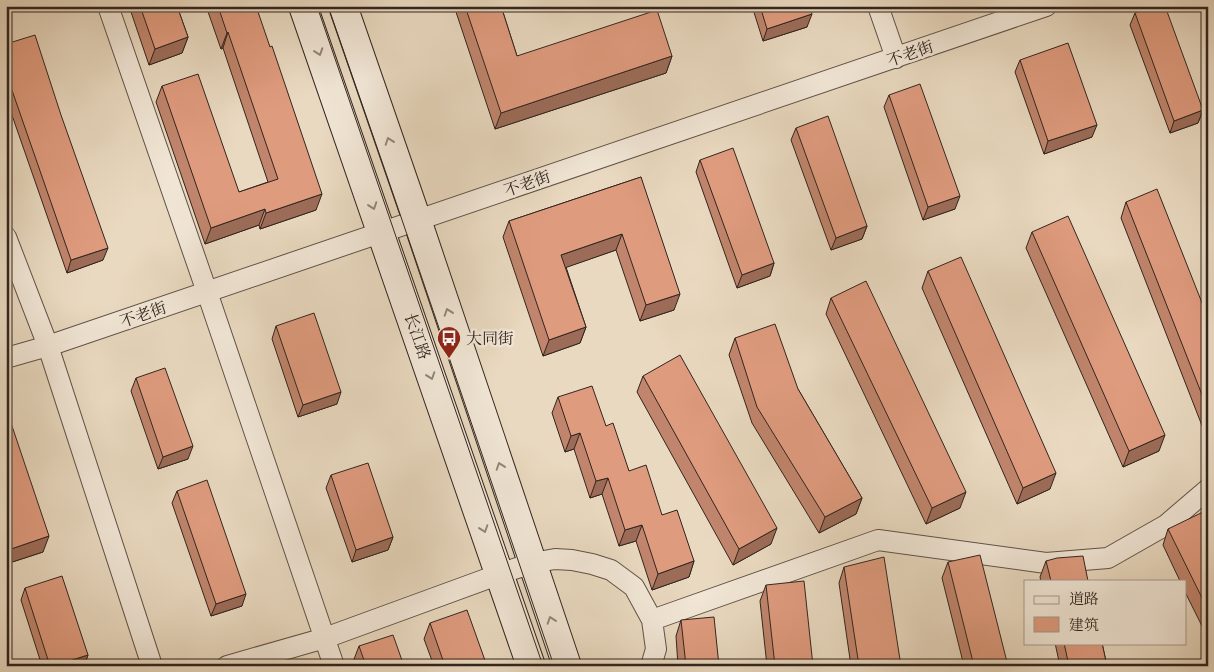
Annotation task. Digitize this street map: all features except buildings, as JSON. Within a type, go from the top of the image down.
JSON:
[{"type":"main road","name":"长江路","points":[[303,6],[531,666]]},
{"type":"main road","points":[[343,6],[567,666]]},
{"type":"street","points":[[108,6],[334,666]]},
{"type":"street","points":[[878,6],[896,58]]},
{"type":"street","name":"不老街","points":[[6,358],[48,346],[1046,6]]},
{"type":"street","points":[[6,237],[48,346],[152,666]]},
{"type":"street","points":[[652,620],[878,540],[1046,563],[1108,558],[1166,525],[1208,489]]},
{"type":"street","points":[[227,666],[325,638],[532,563],[555,559],[572,560],[611,570],[634,587],[652,620],[656,649],[651,666]]},
{"type":"tram line","points":[[317,6],[543,666]]},
{"type":"tram line","points":[[328,6],[554,666]]},
{"type":"place","name":"大同街","points":[[449,359]]}]
